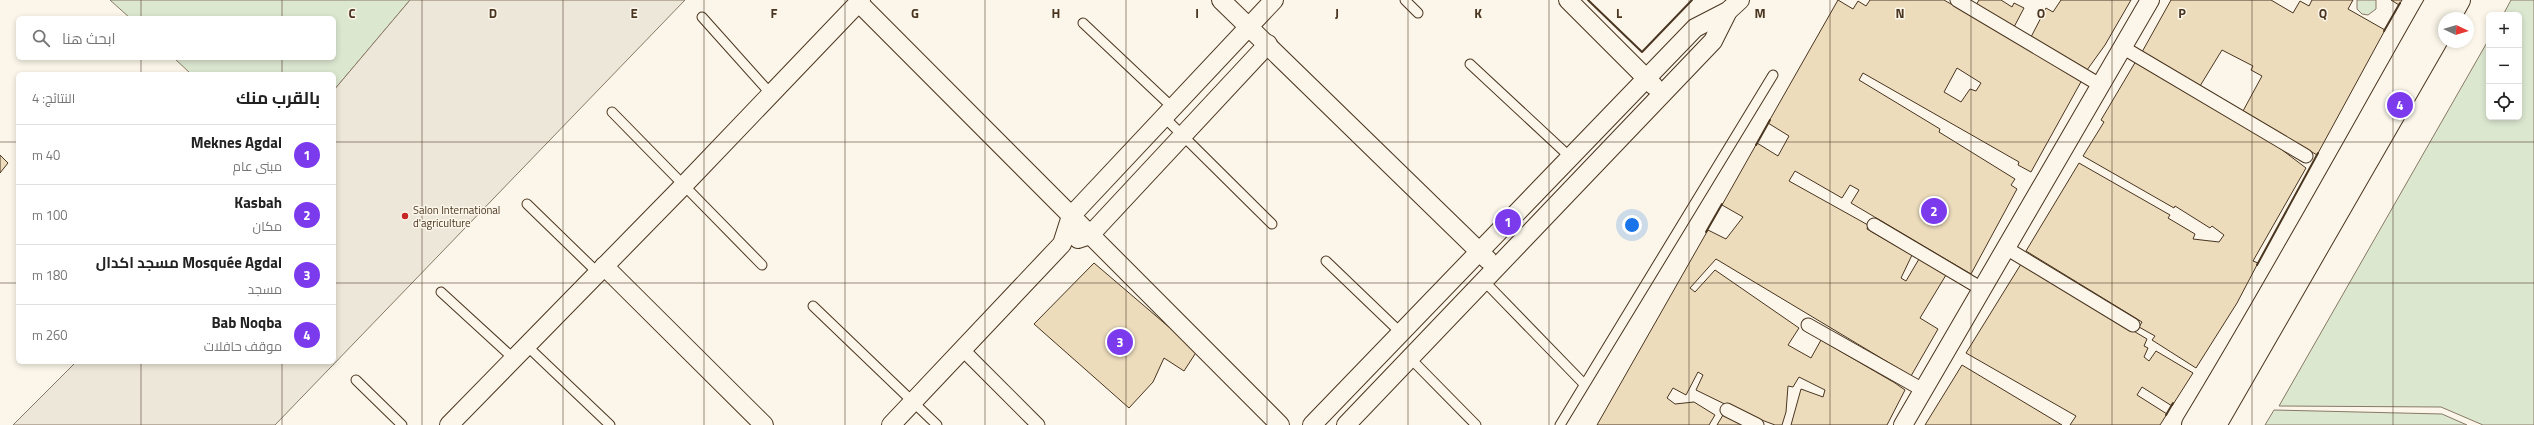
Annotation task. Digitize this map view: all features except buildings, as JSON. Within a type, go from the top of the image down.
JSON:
[{"type":"main road","points":[[2193,425],[2302,241],[2348,155],[2437,0]]},
{"type":"main road","points":[[2452,12],[2459,0]]},
{"type":"main road","points":[[2215,425],[2438,37]]},
{"type":"street","points":[[1221,0],[1496,267]]},
{"type":"street","points":[[891,425],[1062,244],[1071,216],[1274,0]]},
{"type":"street","points":[[1568,0],[1663,95]]},
{"type":"street","points":[[1957,0],[2100,85]]},
{"type":"street","points":[[1903,425],[2150,0]]},
{"type":"street","points":[[449,425],[600,269],[684,185],[858,1],[1280,425]]},
{"type":"street","points":[[1312,425],[1646,77],[1695,28],[1734,6]]},
{"type":"street","points":[[1346,425],[1496,267],[1663,95],[1713,41],[1734,6]]},
{"type":"street","points":[[1062,244],[1090,235],[1184,137],[1268,44]]},
{"type":"street","points":[[2122,47],[2306,156]]},
{"type":"street","points":[[1874,225],[1982,289]]},
{"type":"street","points":[[2006,248],[2134,325]]},
{"type":"street","points":[[600,269],[764,425]]},
{"type":"street","points":[[1808,325],[1923,390]]},
{"type":"street","points":[[962,350],[1038,425]]},
{"type":"street","points":[[1728,410],[1757,425]]},
{"type":"lane","points":[[1405,0],[1418,13]]},
{"type":"lane","points":[[702,18],[771,94]]},
{"type":"lane","points":[[1083,23],[1168,112],[1184,137],[1272,224]]},
{"type":"lane","points":[[1470,64],[1570,157]]},
{"type":"lane","points":[[1560,425],[1773,75]]},
{"type":"lane","points":[[612,112],[762,265]]},
{"type":"lane","points":[[527,204],[600,269]]},
{"type":"lane","points":[[1326,261],[1401,333]]},
{"type":"lane","points":[[1484,280],[1584,384]]},
{"type":"lane","points":[[441,292],[513,358]]},
{"type":"lane","points":[[813,306],[937,425]]},
{"type":"lane","points":[[526,345],[610,425]]},
{"type":"lane","points":[[1410,358],[1476,425]]},
{"type":"lane","points":[[356,380],[402,425]]},
{"type":"green space","points":[[110,0],[410,0],[336,88],[336,72],[189,72],[176,60],[336,60],[336,16],[128,16]]},
{"type":"green space","points":[[2357,0],[2376,0],[2376,9],[2368,15],[2362,14],[2357,9]]},
{"type":"green space","points":[[2511,0],[2534,0],[2534,425],[2483,425],[2441,407],[2279,406],[2486,44],[2486,120],[2522,120],[2522,12],[2505,12]]},
{"type":"green space","points":[[2274,410],[2442,414],[2467,425],[2265,425]]},
{"type":"shaded area","name":"Salon International d'agriculture","points":[[410,0],[685,0],[336,362],[336,88]]},
{"type":"shaded area","name":"Salon International d'agriculture","points":[[74,364],[334,364],[275,425],[13,425]]},
{"type":"wall","points":[[1588,0],[1642,52],[1692,0]]},
{"type":"wall","points":[[2384,31],[2400,3]]},
{"type":"wall","points":[[1756,145],[1770,120]]},
{"type":"wall","points":[[2257,265],[2318,153]]},
{"type":"wall","points":[[1706,232],[1722,204]]},
{"type":"wall","points":[[2166,415],[2173,403]]},
{"type":"place","name":"Bab Noqba","points":[[2400,105]]},
{"type":"place","name":"Kasbah","points":[[1934,211]]},
{"type":"place","name":"Salon International d'agriculture","points":[[405,216]]},
{"type":"place","name":"Meknes Agdal","points":[[1508,222]]},
{"type":"place","name":"Mosquée Agdal مسجد اكدال","points":[[1120,342]]}]
